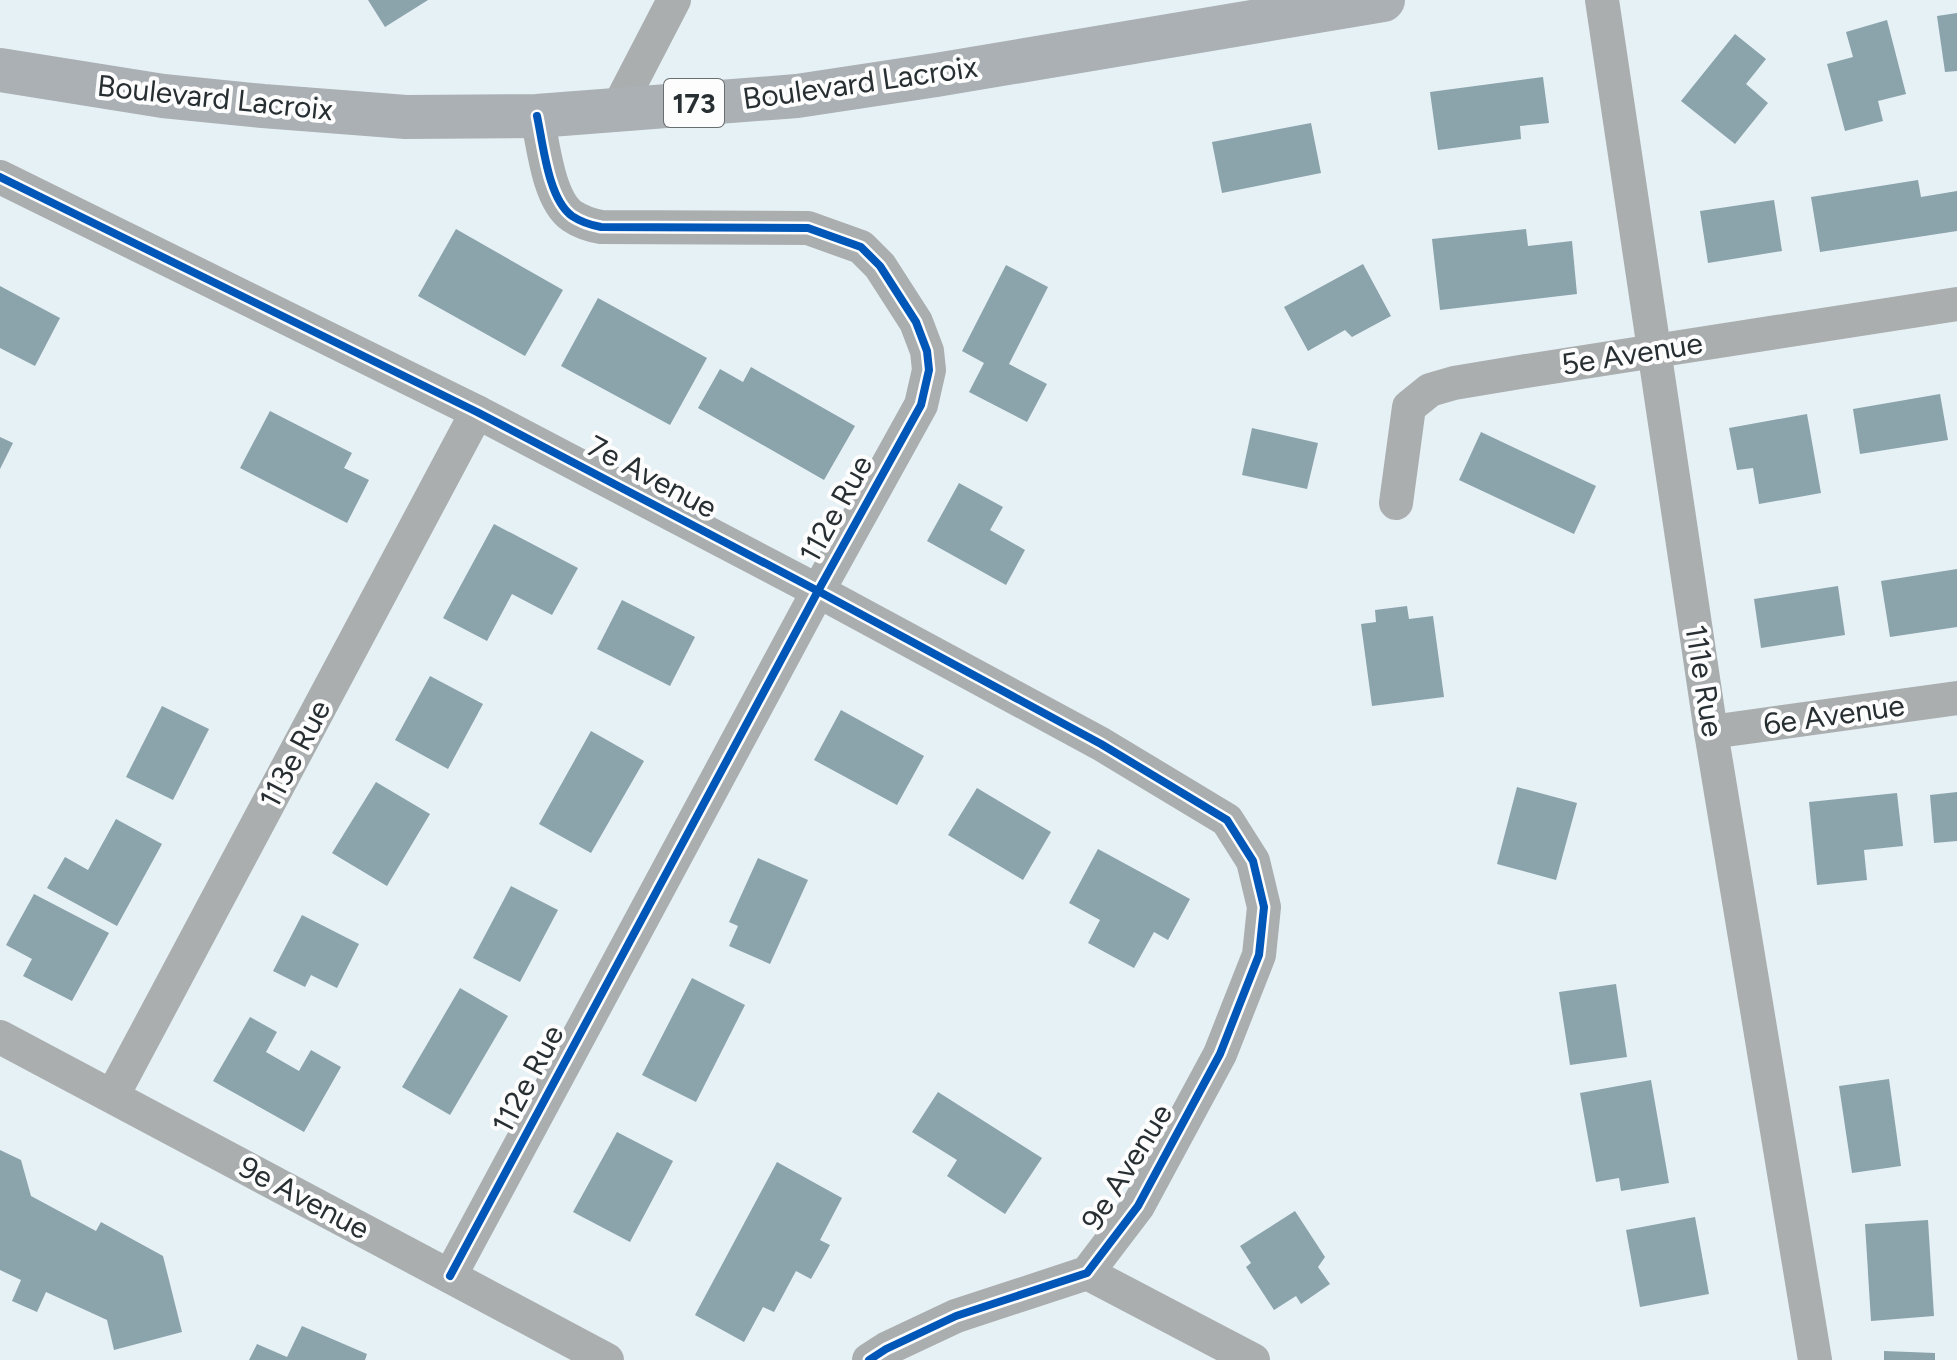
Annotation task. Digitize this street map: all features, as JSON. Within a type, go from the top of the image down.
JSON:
[{"type":"main road","name":"Boulevard Lacroix","points":[[0,70],[163,96],[263,106],[406,117],[537,116],[797,96],[936,75],[1295,7],[1383,0]]},
{"type":"street","points":[[618,108],[674,0]]},
{"type":"street","name":"111e Rue","points":[[1602,0],[1711,732],[1815,1360]]},
{"type":"street","name":"112e Rue","points":[[450,1276],[921,405],[929,370],[927,351],[916,322],[880,266],[861,247],[808,228],[601,227],[586,224],[569,214],[558,199],[537,116]]},
{"type":"street","name":"7e Avenue","points":[[0,177],[477,412],[1101,744],[1227,820],[1253,861]]},
{"type":"street","name":"5e Avenue","points":[[1396,503],[1409,407],[1430,390],[1454,383],[1654,350],[1957,304]]},
{"type":"street","name":"113e Rue","points":[[113,1095],[477,412]]},
{"type":"street","name":"6e Avenue","points":[[1711,732],[1957,698]]},
{"type":"street","name":"9e Avenue","points":[[869,1360],[956,1316],[1087,1273],[1138,1206],[1226,1040],[1259,955],[1264,907],[1253,861]]},
{"type":"street","name":"9e Avenue","points":[[0,1037],[607,1360]]},
{"type":"street","points":[[1087,1273],[1253,1360]]},
{"type":"building","points":[[368,0],[428,0],[385,27]]},
{"type":"building","points":[[1957,13],[1957,71],[1945,72],[1937,16]]},
{"type":"building","points":[[1887,20],[1906,94],[1878,101],[1883,121],[1845,131],[1827,64],[1853,57],[1846,32]]},
{"type":"building","points":[[1735,34],[1766,59],[1746,84],[1768,103],[1735,144],[1681,101]]},
{"type":"building","points":[[1543,77],[1549,123],[1520,126],[1521,139],[1438,150],[1430,92]]},
{"type":"building","points":[[1311,123],[1321,173],[1222,193],[1212,142]]},
{"type":"building","points":[[1918,180],[1921,197],[1957,191],[1957,231],[1820,252],[1811,197]]},
{"type":"building","points":[[1774,200],[1782,251],[1708,263],[1700,211]]},
{"type":"building","points":[[456,229],[563,290],[525,356],[418,296]]},
{"type":"building","points":[[1526,229],[1528,246],[1572,241],[1577,294],[1440,310],[1432,239]]},
{"type":"building","points":[[1363,264],[1391,316],[1352,337],[1345,330],[1308,351],[1284,307]]},
{"type":"building","points":[[1006,265],[1048,287],[1009,364],[1047,384],[1027,422],[969,392],[984,363],[962,351]]},
{"type":"building","points":[[0,286],[60,318],[35,366],[0,348]]},
{"type":"building","points":[[598,298],[707,358],[670,425],[561,366]]},
{"type":"building","points":[[751,367],[855,426],[824,480],[698,408],[720,369],[743,382]]},
{"type":"building","points":[[1940,394],[1948,440],[1860,454],[1853,409]]},
{"type":"building","points":[[270,411],[352,453],[344,468],[369,480],[347,523],[240,468]]},
{"type":"building","points":[[1807,414],[1821,493],[1759,504],[1753,468],[1737,470],[1729,428]]},
{"type":"building","points":[[1252,428],[1318,443],[1307,489],[1242,475]]},
{"type":"building","points":[[1481,432],[1596,486],[1574,534],[1459,480]]},
{"type":"building","points":[[0,437],[13,443],[0,469]]},
{"type":"building","points":[[959,483],[1003,507],[990,530],[1025,550],[1006,585],[927,541]]},
{"type":"building","points":[[494,524],[578,568],[552,615],[512,594],[487,641],[443,618]]},
{"type":"building","points":[[1957,569],[1957,627],[1890,637],[1881,581]]},
{"type":"building","points":[[1838,586],[1845,635],[1761,648],[1754,599]]},
{"type":"building","points":[[622,600],[695,637],[670,686],[597,649]]},
{"type":"building","points":[[1407,606],[1409,619],[1433,616],[1444,697],[1372,706],[1361,624],[1376,622],[1375,610]]},
{"type":"building","points":[[430,676],[483,704],[448,769],[395,740]]},
{"type":"building","points":[[162,706],[209,729],[173,800],[126,777]]},
{"type":"building","points":[[841,710],[924,756],[897,805],[814,760]]},
{"type":"building","points":[[591,731],[644,761],[591,853],[539,824]]},
{"type":"building","points":[[376,782],[430,814],[387,886],[332,853]]},
{"type":"building","points":[[1517,787],[1577,803],[1556,880],[1497,864]]},
{"type":"building","points":[[977,788],[1051,832],[1023,880],[948,835]]},
{"type":"building","points":[[1957,792],[1957,841],[1934,843],[1930,795]]},
{"type":"building","points":[[1897,793],[1903,846],[1864,850],[1867,880],[1817,885],[1809,802]]},
{"type":"building","points":[[116,819],[162,844],[117,926],[47,888],[65,857],[88,870]]},
{"type":"building","points":[[1098,849],[1190,899],[1168,940],[1154,932],[1134,968],[1088,943],[1100,920],[1069,903]]},
{"type":"building","points":[[758,858],[808,880],[770,964],[729,946],[738,926],[729,922]]},
{"type":"building","points":[[511,886],[558,910],[520,982],[473,958]]},
{"type":"building","points":[[34,894],[109,933],[72,1001],[23,976],[32,959],[6,945]]},
{"type":"building","points":[[302,915],[359,944],[337,988],[311,975],[305,987],[273,971]]},
{"type":"building","points":[[692,978],[745,1005],[696,1102],[642,1075]]},
{"type":"building","points":[[1616,984],[1627,1057],[1570,1065],[1559,992]]},
{"type":"building","points":[[460,988],[508,1016],[450,1115],[402,1087]]},
{"type":"building","points":[[250,1017],[277,1032],[266,1052],[299,1071],[311,1050],[341,1067],[304,1132],[213,1081]]},
{"type":"building","points":[[1889,1079],[1901,1166],[1852,1173],[1839,1086]]},
{"type":"building","points":[[1651,1080],[1669,1183],[1621,1191],[1619,1178],[1596,1182],[1580,1093]]},
{"type":"building","points":[[938,1092],[1042,1158],[1005,1214],[947,1176],[957,1160],[912,1132]]},
{"type":"building","points":[[617,1132],[673,1161],[630,1242],[573,1212]]},
{"type":"building","points":[[0,1150],[21,1160],[31,1196],[96,1231],[101,1222],[163,1256],[182,1332],[114,1350],[107,1320],[46,1292],[37,1312],[12,1301],[21,1280],[0,1270]]},
{"type":"building","points":[[777,1162],[842,1198],[820,1240],[830,1245],[811,1279],[796,1271],[774,1312],[763,1307],[744,1342],[695,1315]]},
{"type":"building","points":[[1295,1211],[1325,1257],[1318,1267],[1330,1284],[1301,1304],[1296,1296],[1274,1310],[1246,1267],[1251,1263],[1240,1246]]},
{"type":"building","points":[[1695,1217],[1709,1294],[1640,1307],[1626,1230]]},
{"type":"building","points":[[1928,1220],[1934,1316],[1871,1321],[1865,1224]]},
{"type":"building","points":[[302,1326],[367,1354],[365,1360],[249,1360],[257,1344],[287,1357]]},
{"type":"building","points":[[1884,1351],[1935,1353],[1935,1360],[1884,1360]]},
{"type":"cycle path","points":[[450,1276],[921,405],[929,370],[927,351],[916,322],[880,266],[861,247],[808,228],[601,227],[582,222],[572,216],[557,197],[537,116]]},
{"type":"cycle path","points":[[0,177],[477,412],[1101,744],[1227,820],[1253,861],[1264,907],[1259,955],[1220,1054],[1138,1206],[1087,1273],[956,1316],[869,1360]]}]
